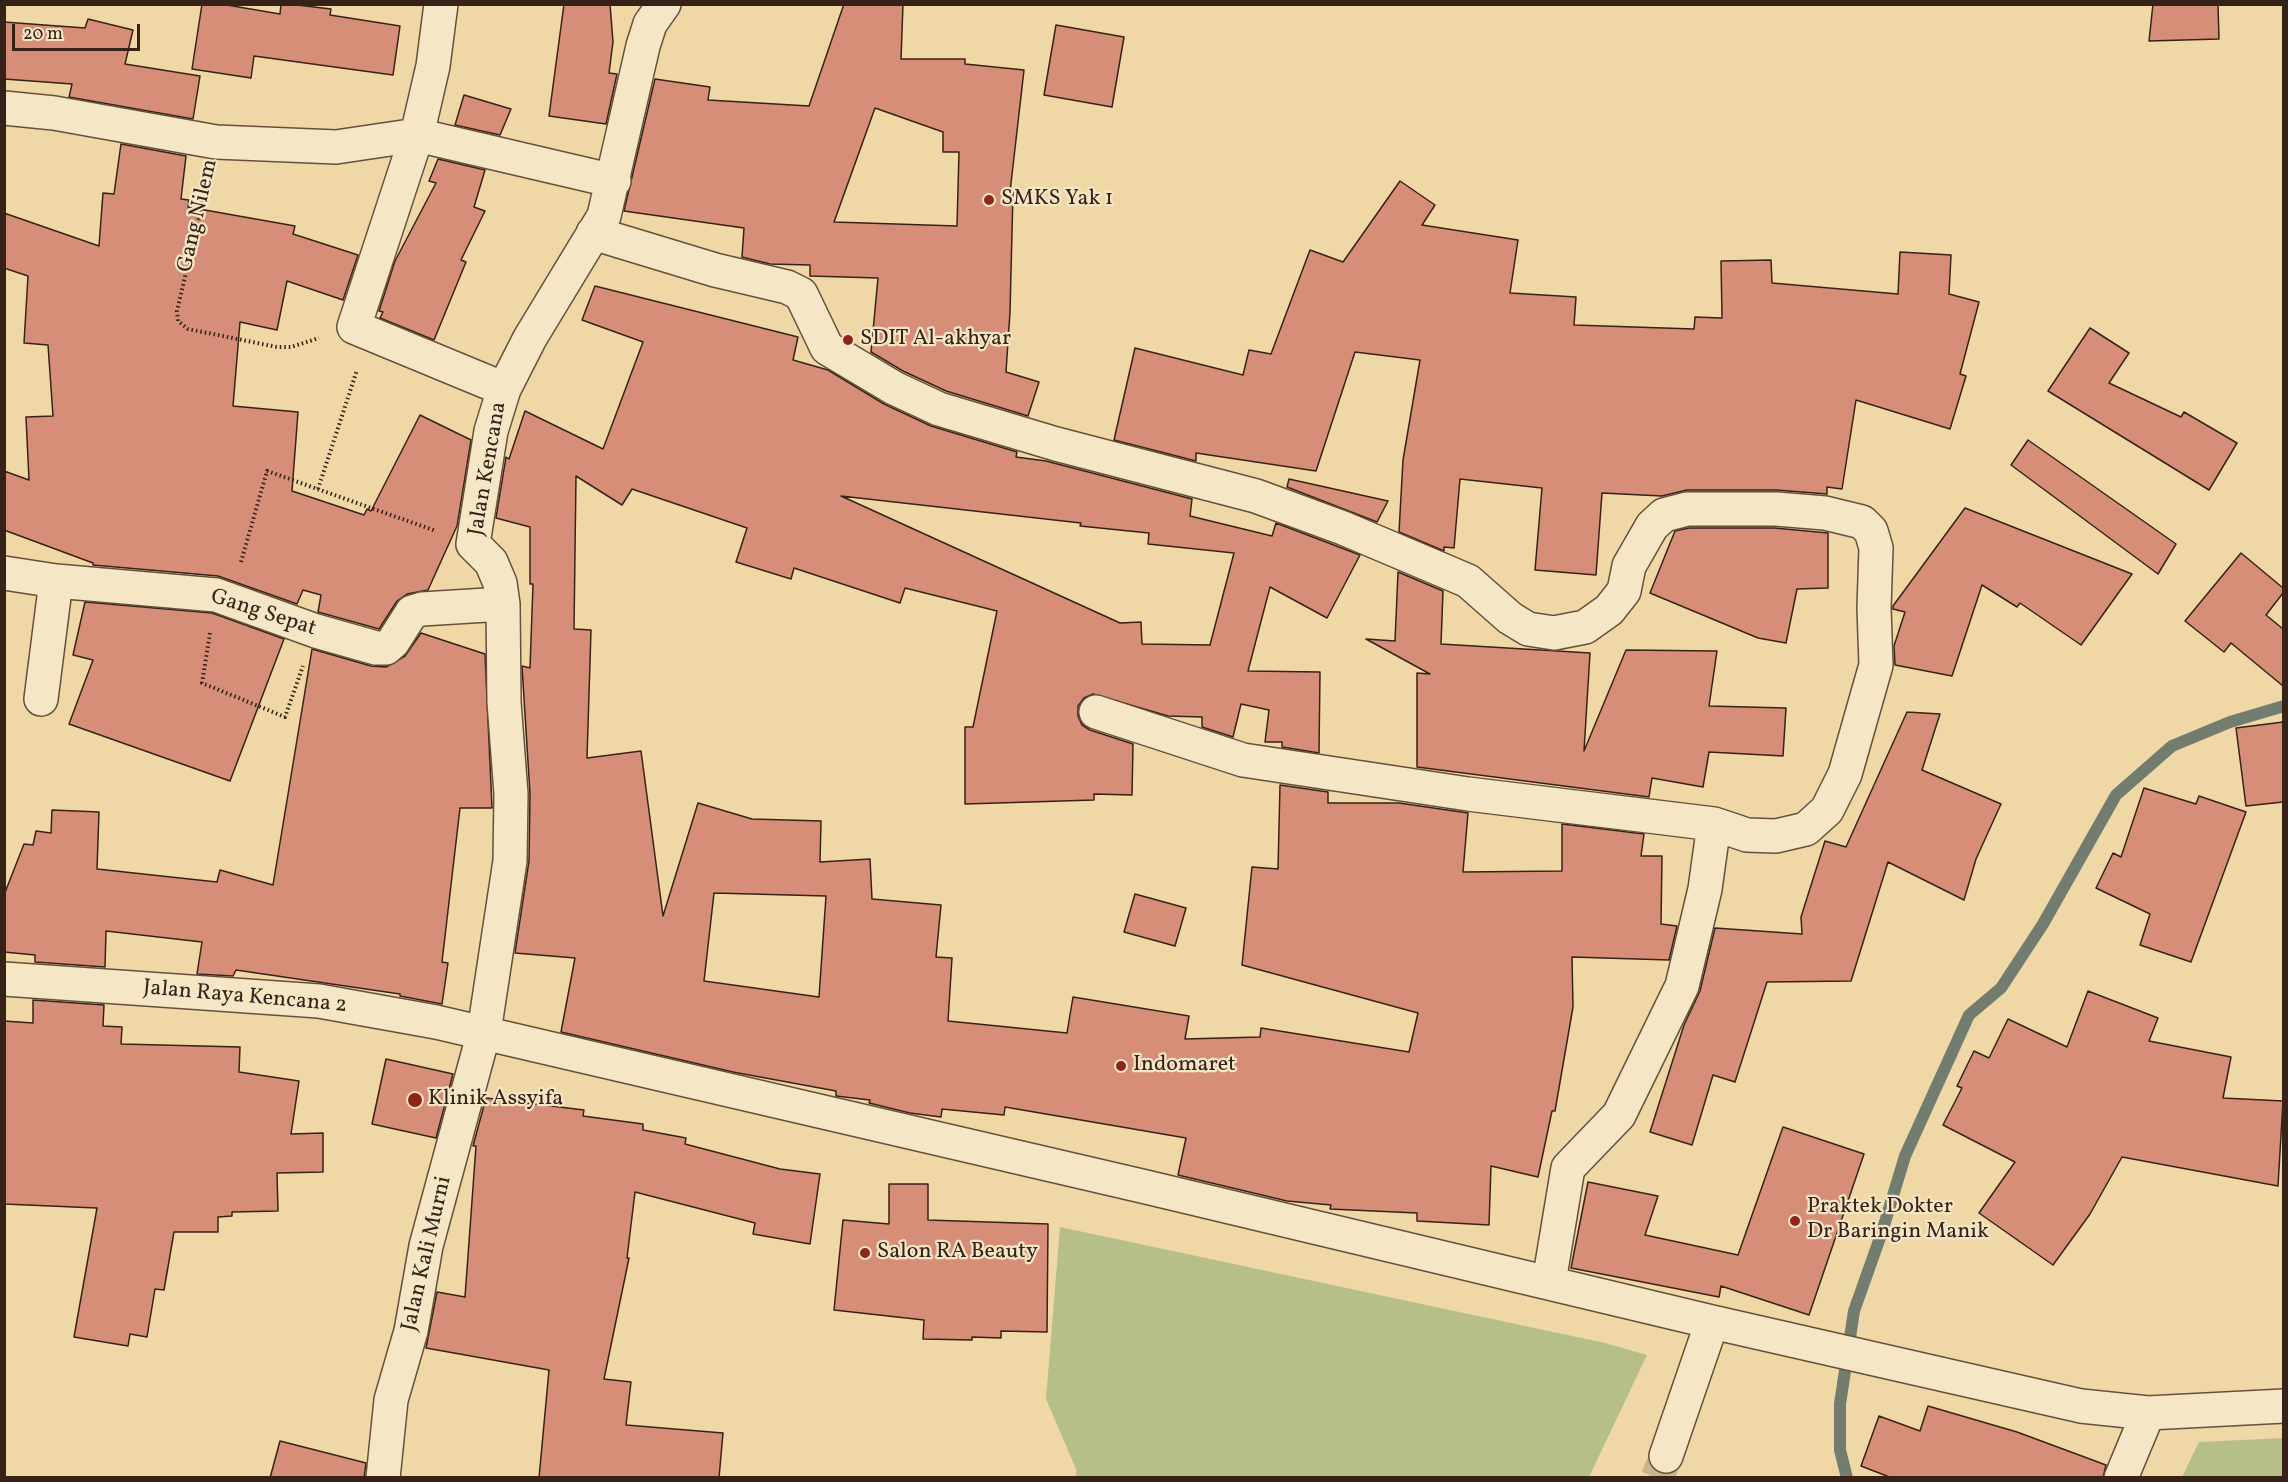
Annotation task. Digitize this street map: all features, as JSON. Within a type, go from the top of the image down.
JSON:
[{"type":"street","points":[[441,4],[434,66],[417,135],[354,327],[504,389]]},
{"type":"street","name":"Jalan Kencana","points":[[484,1032],[510,861],[512,825],[504,702],[500,583],[491,562],[473,544],[491,431],[504,389],[559,288],[604,216],[644,46],[651,24],[664,4]]},
{"type":"street","name":"Gang Nilem","points":[[4,108],[54,113],[216,142]]},
{"type":"street","points":[[216,142],[336,147],[417,135],[614,181]]},
{"type":"street","points":[[593,233],[715,270],[794,290],[801,294],[810,307],[827,348],[894,388],[939,409],[1044,441],[1256,496],[1343,528],[1468,581],[1510,618],[1528,629],[1554,633],[1585,627],[1609,610],[1624,591],[1629,566],[1652,526],[1664,515],[1687,509],[1776,509],[1837,515],[1862,522],[1871,531],[1876,548],[1874,608],[1876,664],[1845,774],[1827,810],[1806,829],[1792,834],[1747,835],[1714,824],[1468,794],[1243,760],[1096,712]]},
{"type":"street","name":"Gang Sepat","points":[[4,573],[56,581],[223,598],[316,631],[376,648],[386,648],[393,642],[412,612],[422,609],[502,604]]},
{"type":"street","points":[[41,699],[56,581]]},
{"type":"street","points":[[1549,1282],[1569,1167],[1619,1115],[1682,986],[1705,889],[1714,824]]},
{"type":"street","name":"Jalan Raya Kencana 2","points":[[4,979],[319,1001],[484,1032],[1549,1282],[1712,1323],[2081,1406],[2148,1413],[2283,1406]]},
{"type":"street","name":"Jalan Kali Murni","points":[[383,1478],[390,1400],[411,1331],[426,1246],[484,1032]]},
{"type":"street","points":[[1666,1456],[1712,1323]]},
{"type":"street","points":[[2121,1478],[2148,1413]]},
{"type":"path","name":"Gang Nilem","points":[[216,142],[177,311],[178,321],[188,329],[277,347],[291,347],[354,327]]},
{"type":"path","points":[[318,489],[359,364]]},
{"type":"path","points":[[316,631],[285,717],[202,683],[223,598],[267,471],[473,544]]},
{"type":"green space","points":[[1060,1227],[1605,1343],[1647,1355],[1589,1477],[1076,1477],[1076,1469],[1046,1399]]},
{"type":"green space","points":[[2283,1438],[2283,1477],[2182,1477],[2199,1442]]},
{"type":"building","points":[[202,4],[221,4],[280,14],[281,4],[288,4],[331,9],[330,15],[400,26],[393,75],[254,56],[251,78],[192,69]]},
{"type":"building","points":[[564,4],[610,4],[613,42],[609,73],[617,74],[606,124],[549,116]]},
{"type":"building","points":[[844,4],[903,4],[901,59],[965,59],[965,64],[1024,70],[1010,192],[1013,192],[1006,372],[1039,382],[1028,416],[946,391],[903,371],[871,352],[878,278],[810,276],[810,265],[770,264],[742,257],[744,228],[624,211],[655,79],[710,87],[708,100],[809,106]],"holes":[[[875,108],[943,132],[943,152],[959,152],[957,226],[834,222]]]},
{"type":"building","points":[[2153,4],[2218,4],[2219,39],[2149,41]]},
{"type":"building","points":[[88,19],[133,30],[125,64],[200,76],[193,119],[69,97],[72,84],[4,79],[4,22],[85,28]]},
{"type":"building","points":[[1056,25],[1124,37],[1112,107],[1044,95]]},
{"type":"building","points":[[464,95],[511,109],[500,135],[455,125]]},
{"type":"building","points":[[121,144],[186,156],[181,199],[189,200],[188,207],[295,226],[293,234],[358,255],[343,300],[287,281],[277,330],[240,322],[233,406],[298,412],[292,491],[364,515],[367,509],[371,511],[420,415],[471,440],[457,526],[428,590],[407,594],[397,601],[379,629],[318,612],[321,595],[303,590],[297,604],[218,576],[93,565],[93,563],[4,530],[4,471],[29,480],[26,417],[53,416],[48,345],[24,343],[28,276],[4,268],[4,213],[99,246],[103,193],[114,194]]},
{"type":"building","points":[[438,159],[485,170],[474,207],[485,211],[461,260],[466,262],[434,340],[380,318],[383,312],[379,311],[395,261],[436,183],[429,181]]},
{"type":"building","points":[[1400,181],[1435,205],[1422,225],[1518,240],[1510,293],[1576,297],[1574,325],[1694,329],[1695,317],[1722,318],[1721,261],[1771,260],[1772,283],[1898,294],[1900,252],[1951,255],[1949,294],[1979,302],[1960,374],[1966,376],[1950,429],[1856,400],[1842,489],[1827,487],[1827,494],[1776,490],[1687,490],[1662,496],[1602,493],[1596,575],[1535,570],[1542,488],[1460,479],[1454,548],[1444,547],[1444,551],[1399,532],[1403,460],[1420,360],[1355,352],[1316,471],[1196,453],[1196,461],[1114,440],[1135,348],[1243,375],[1249,350],[1271,354],[1310,250],[1343,262]]},
{"type":"building","points":[[595,286],[798,337],[793,360],[828,370],[884,404],[931,426],[1017,452],[1016,457],[1046,461],[1192,499],[1190,516],[1272,536],[1276,523],[1360,555],[1327,618],[1270,587],[1248,671],[1320,672],[1319,753],[1282,747],[1282,742],[1265,742],[1269,710],[1241,704],[1233,737],[1202,727],[1202,717],[1168,716],[1093,694],[1084,698],[1078,706],[1078,716],[1082,725],[1090,730],[1133,744],[1132,795],[1094,794],[1094,800],[965,804],[965,727],[973,727],[997,611],[905,588],[900,603],[794,568],[791,579],[736,562],[747,528],[632,489],[622,505],[576,476],[574,629],[591,630],[587,758],[641,751],[663,916],[698,803],[752,819],[821,821],[820,862],[870,859],[872,899],[941,905],[936,957],[952,958],[948,1021],[1067,1033],[1073,997],[1189,1016],[1185,1039],[1260,1037],[1261,1028],[1409,1052],[1418,1013],[1242,965],[1252,867],[1278,869],[1280,785],[1328,792],[1328,803],[1399,803],[1468,813],[1463,872],[1562,871],[1562,824],[1644,834],[1641,856],[1662,856],[1661,924],[1677,926],[1669,960],[1572,957],[1573,1007],[1555,1111],[1552,1111],[1538,1177],[1491,1166],[1489,1225],[1417,1221],[1417,1213],[1330,1209],[1331,1205],[1287,1201],[1178,1175],[1186,1138],[1005,1107],[1004,1115],[942,1109],[941,1117],[910,1113],[869,1103],[870,1100],[836,1096],[836,1091],[733,1072],[561,1032],[575,958],[515,953],[529,861],[530,794],[522,666],[530,668],[533,584],[530,584],[530,527],[496,518],[506,457],[509,459],[525,411],[603,449],[643,342],[582,320]],"holes":[[[841,496],[1081,523],[1080,526],[1149,533],[1148,544],[1234,553],[1210,645],[1142,644],[1141,622],[1120,623]],[[714,893],[826,896],[819,997],[704,981]]]},
{"type":"building","points":[[2090,328],[2129,353],[2109,383],[2181,417],[2184,412],[2237,443],[2209,490],[2048,391]]},
{"type":"building","points":[[2028,440],[2176,544],[2158,574],[2011,465]]},
{"type":"building","points":[[1289,479],[1388,501],[1377,522],[1287,487]]},
{"type":"building","points":[[1965,508],[2132,574],[2081,645],[2020,603],[2017,607],[1982,585],[1952,676],[1895,665],[1894,646],[1905,612],[1893,609],[1893,606]]},
{"type":"building","points":[[1689,528],[1775,528],[1828,533],[1828,588],[1797,589],[1786,643],[1758,638],[1650,593],[1675,531]]},
{"type":"building","points":[[2241,553],[2283,588],[2283,593],[2266,615],[2283,629],[2283,686],[2231,643],[2224,652],[2185,621]]},
{"type":"building","points":[[1398,572],[1443,591],[1441,644],[1590,653],[1584,751],[1626,650],[1717,651],[1709,706],[1786,708],[1783,756],[1709,752],[1703,787],[1652,778],[1649,797],[1417,767],[1417,673],[1430,674],[1366,639],[1395,641]]},
{"type":"building","points":[[85,602],[212,613],[284,639],[230,781],[69,724],[93,660],[73,655]]},
{"type":"building","points":[[421,633],[485,654],[492,808],[460,808],[442,962],[448,963],[442,1004],[400,996],[400,994],[236,970],[233,976],[197,974],[202,942],[106,931],[105,967],[35,962],[35,955],[4,952],[4,895],[24,844],[33,845],[36,831],[51,833],[52,810],[99,812],[97,869],[217,882],[220,870],[273,885],[312,649],[371,666],[386,667],[405,656]]},
{"type":"building","points":[[1907,712],[1940,714],[1922,770],[2001,804],[1976,859],[1964,900],[1888,862],[1851,981],[1767,982],[1735,1082],[1713,1075],[1692,1145],[1650,1132],[1684,1025],[1700,991],[1715,928],[1802,934],[1801,917],[1825,841],[1846,847]]},
{"type":"building","points":[[2283,722],[2283,802],[2246,806],[2236,728]]},
{"type":"building","points":[[2144,788],[2196,804],[2199,796],[2246,812],[2191,962],[2140,945],[2150,914],[2096,888],[2113,853],[2121,857]]},
{"type":"building","points":[[1135,894],[1186,908],[1175,946],[1124,932]]},
{"type":"building","points":[[2088,991],[2158,1018],[2149,1041],[2231,1057],[2223,1098],[2283,1101],[2278,1186],[2122,1157],[2090,1214],[2053,1265],[1979,1213],[2015,1162],[1943,1125],[1962,1088],[1957,1086],[1974,1051],[1989,1058],[2008,1019],[2067,1047]]},
{"type":"building","points":[[33,1000],[104,1005],[103,1026],[122,1027],[121,1044],[240,1047],[239,1072],[299,1081],[291,1134],[323,1133],[323,1172],[277,1173],[278,1211],[232,1212],[232,1216],[218,1217],[218,1232],[174,1232],[164,1290],[155,1289],[147,1337],[130,1334],[128,1346],[74,1337],[97,1208],[4,1204],[4,1021],[33,1023]]},
{"type":"building","name":"Klinik Assyifa","points":[[386,1059],[453,1074],[436,1138],[372,1124]]},
{"type":"building","points":[[486,1098],[584,1110],[583,1116],[643,1124],[643,1130],[686,1138],[685,1144],[780,1169],[820,1174],[810,1244],[753,1234],[755,1223],[635,1192],[627,1258],[629,1258],[604,1379],[631,1382],[626,1425],[723,1433],[719,1478],[539,1478],[549,1370],[426,1348],[437,1292],[465,1297],[476,1146],[473,1146]]},
{"type":"building","points":[[1783,1127],[1864,1154],[1809,1315],[1721,1286],[1719,1297],[1571,1268],[1588,1182],[1658,1196],[1645,1235],[1738,1255]]},
{"type":"building","points":[[889,1184],[928,1184],[928,1220],[1048,1224],[1047,1332],[1001,1331],[1001,1338],[972,1337],[972,1340],[923,1339],[924,1320],[834,1310],[843,1220],[889,1224]]},
{"type":"building","points":[[1928,1406],[2017,1432],[2106,1465],[2103,1478],[1892,1478],[1861,1466],[1879,1416],[1920,1431]]},
{"type":"building","points":[[280,1441],[366,1463],[364,1478],[270,1478]]},
{"type":"waterway","points":[[1847,1478],[1840,1450],[1840,1404],[1854,1311],[1882,1232],[1905,1156],[1969,1015],[2001,988],[2043,924],[2116,795],[2172,746],[2230,722],[2284,706]]},
{"type":"tunnel","points":[[1657,1478],[1666,1456]]},
{"type":"place","name":"SMKS Yak 1","points":[[989,200]]},
{"type":"place","name":"SDIT Al-akhyar","points":[[848,340]]},
{"type":"place","name":"Indomaret","points":[[1121,1066]]},
{"type":"place","name":"Klinik Assyifa","points":[[415,1100]]},
{"type":"place","name":"Praktek Dokter Dr Baringin Manik","points":[[1795,1221]]},
{"type":"place","name":"Salon RA Beauty","points":[[865,1253]]}]
